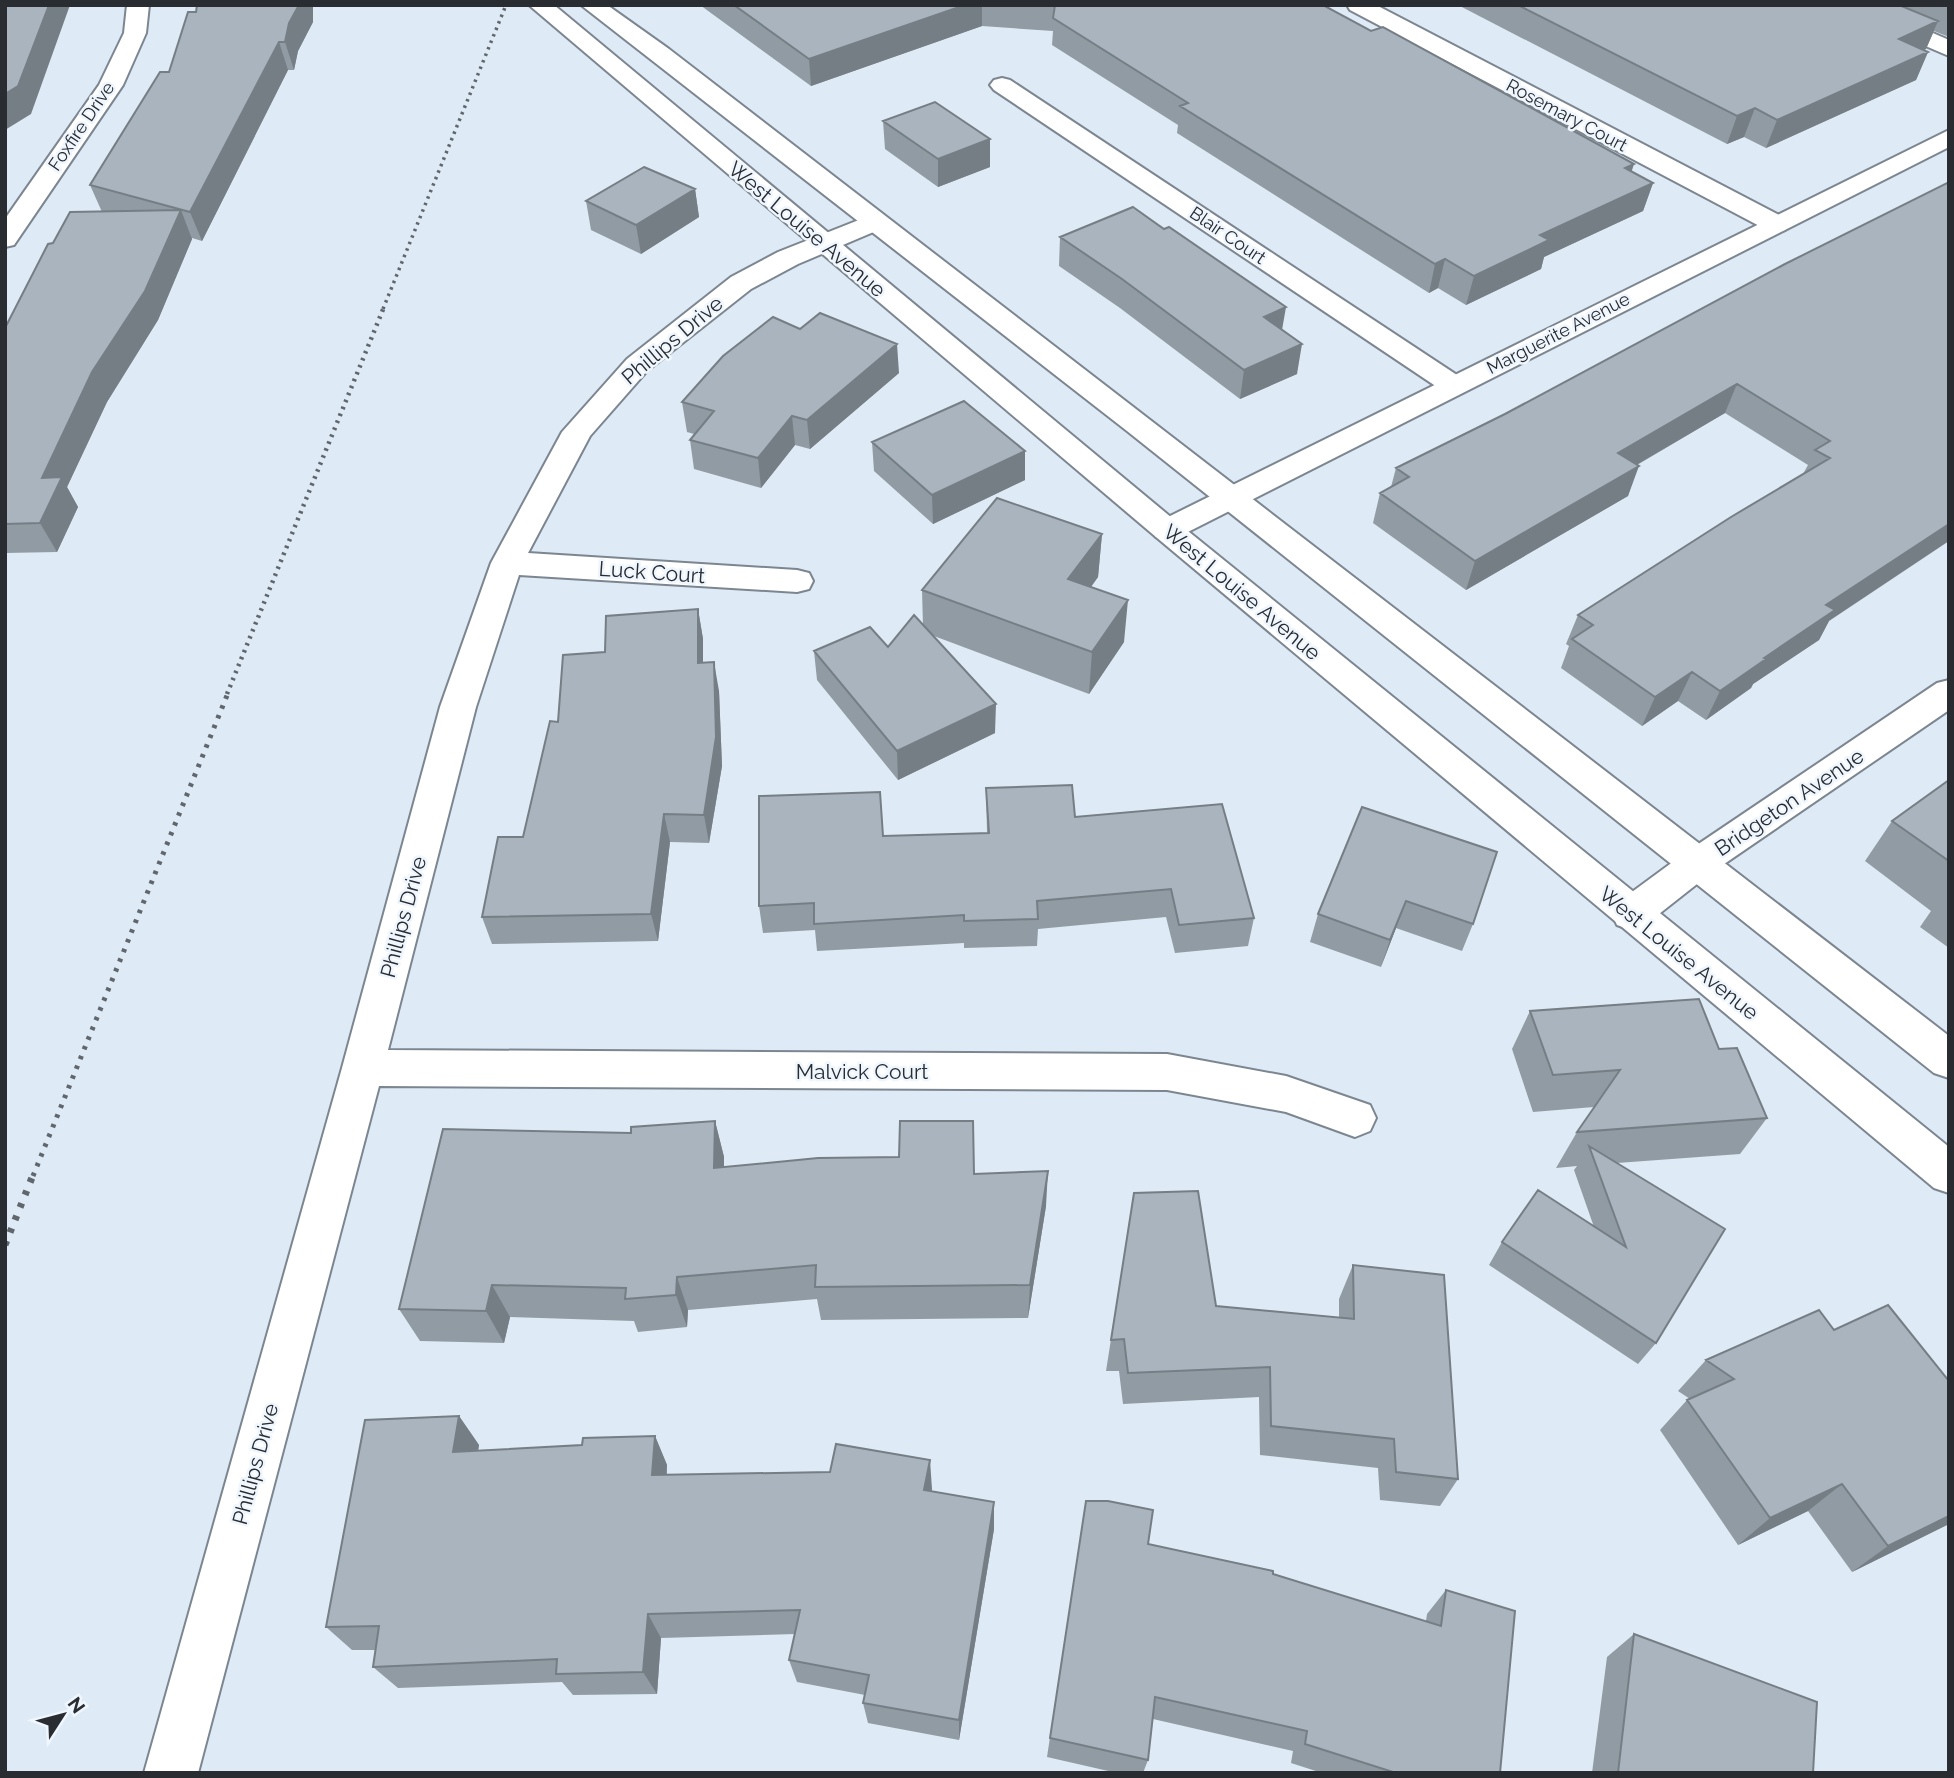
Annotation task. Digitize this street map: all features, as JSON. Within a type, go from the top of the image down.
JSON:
[{"type":"street","name":"Foxfire Drive","points":[[5,239],[14,212],[111,85],[135,33],[138,5]]},
{"type":"street","name":"West Louise Avenue","points":[[540,5],[1167,530],[1949,1174]]},
{"type":"street","name":"West Louise Avenue","points":[[592,5],[661,54],[1949,1060]]},
{"type":"street","name":"Rosemary Court","points":[[1359,5],[1776,224]]},
{"type":"street","points":[[1849,5],[1949,50]]},
{"type":"street","name":"Blair Court","points":[[1002,85],[1453,385]]},
{"type":"street","name":"Marguerite Avenue","points":[[1167,530],[1949,137]]},
{"type":"street","name":"Phillips Drive","points":[[171,1773],[363,1068],[457,707],[507,563],[576,432],[637,365],[741,283],[822,243],[874,222]]},
{"type":"street","name":"Luck Court","points":[[507,563],[797,581]]},
{"type":"street","name":"Bridgeton Avenue","points":[[1631,914],[1698,863],[1943,705]]},
{"type":"street","name":"Malvick Court","points":[[363,1068],[1167,1072],[1286,1094],[1355,1118]]},
{"type":"building","points":[[5,5],[49,5],[18,86],[5,94]]},
{"type":"building","points":[[197,5],[299,5],[289,23],[285,42],[279,42],[190,212],[90,185],[160,72],[169,72],[188,12],[196,12]]},
{"type":"building","points":[[734,5],[965,5],[809,59]]},
{"type":"building","points":[[1055,5],[1323,5],[1371,31],[1383,27],[1634,164],[1625,168],[1653,183],[1540,235],[1549,240],[1474,276],[1445,259],[1435,264],[1180,106],[1188,103],[1053,18]]},
{"type":"building","points":[[1518,5],[1899,5],[1938,21],[1899,39],[1928,52],[1777,120],[1755,108],[1737,116]]},
{"type":"building","points":[[935,102],[990,139],[938,159],[883,121]]},
{"type":"building","points":[[644,167],[695,189],[636,225],[586,201]]},
{"type":"building","points":[[1949,182],[1949,524],[1826,605],[1835,610],[1720,691],[1692,672],[1655,697],[1572,639],[1593,625],[1578,615],[1731,517],[1830,458],[1815,450],[1830,441],[1737,384],[1618,453],[1639,466],[1475,561],[1380,493],[1409,477],[1396,468],[1505,414],[1785,264]]},
{"type":"building","points":[[1133,207],[1164,229],[1169,227],[1286,307],[1264,317],[1302,344],[1244,370],[1122,279],[1060,237]]},
{"type":"building","points":[[181,210],[145,291],[92,372],[42,478],[62,477],[40,523],[5,524],[5,328],[48,244],[53,243],[70,212]]},
{"type":"building","points":[[820,313],[897,344],[807,420],[792,416],[758,458],[690,440],[714,411],[682,402],[723,356],[773,317],[800,329]]},
{"type":"building","points":[[964,401],[1025,451],[932,495],[872,442]]},
{"type":"building","points":[[997,498],[1102,534],[1068,579],[1128,600],[1092,652],[922,590]]},
{"type":"building","points":[[698,609],[698,663],[714,662],[716,737],[704,815],[664,814],[651,914],[482,917],[498,837],[523,837],[550,721],[558,722],[563,655],[605,652],[606,616]]},
{"type":"building","points":[[914,615],[996,704],[897,751],[814,651],[870,627],[888,647]]},
{"type":"building","points":[[1949,780],[1949,861],[1892,821]]},
{"type":"building","points":[[1072,785],[1075,817],[1222,804],[1254,918],[1179,925],[1171,889],[1037,901],[1038,919],[964,921],[964,915],[814,924],[814,903],[759,906],[759,796],[880,792],[883,836],[989,833],[986,788]]},
{"type":"building","points":[[1362,807],[1497,852],[1473,924],[1406,901],[1390,940],[1318,914]]},
{"type":"building","points":[[1699,999],[1719,1049],[1737,1048],[1767,1118],[1577,1132],[1620,1070],[1553,1075],[1530,1011]]},
{"type":"building","points":[[715,1121],[714,1168],[818,1158],[899,1157],[900,1121],[973,1121],[974,1174],[1048,1171],[1030,1285],[815,1287],[816,1265],[677,1277],[676,1295],[625,1299],[626,1288],[492,1285],[486,1311],[399,1309],[443,1129],[631,1133],[631,1127]]},
{"type":"building","points":[[1589,1146],[1725,1229],[1656,1343],[1502,1242],[1538,1190],[1626,1247]]},
{"type":"building","points":[[1198,1191],[1216,1306],[1354,1319],[1353,1265],[1444,1275],[1458,1479],[1396,1472],[1394,1439],[1271,1426],[1270,1367],[1128,1373],[1124,1339],[1111,1340],[1134,1193]]},
{"type":"building","points":[[1888,1305],[1949,1381],[1949,1516],[1888,1546],[1842,1484],[1770,1518],[1687,1400],[1734,1379],[1706,1360],[1819,1310],[1834,1330]]},
{"type":"building","points":[[459,1416],[453,1452],[582,1445],[583,1438],[655,1436],[652,1475],[830,1472],[836,1444],[930,1460],[924,1490],[994,1502],[959,1720],[863,1703],[869,1675],[789,1660],[800,1610],[648,1614],[643,1672],[556,1674],[557,1659],[373,1667],[379,1626],[326,1627],[365,1420]]},
{"type":"building","points":[[1086,1501],[1108,1501],[1153,1510],[1148,1544],[1273,1571],[1273,1574],[1441,1626],[1446,1590],[1515,1611],[1500,1773],[1396,1773],[1305,1744],[1307,1731],[1155,1697],[1148,1760],[1050,1738]]},
{"type":"building","points":[[1634,1634],[1817,1702],[1813,1773],[1618,1773]]},
{"type":"railway","points":[[383,309],[506,5]]},
{"type":"railway","points":[[227,694],[384,307]]},
{"type":"railway","points":[[33,1176],[228,693]]},
{"type":"railway","points":[[5,1245],[33,1175]]}]
